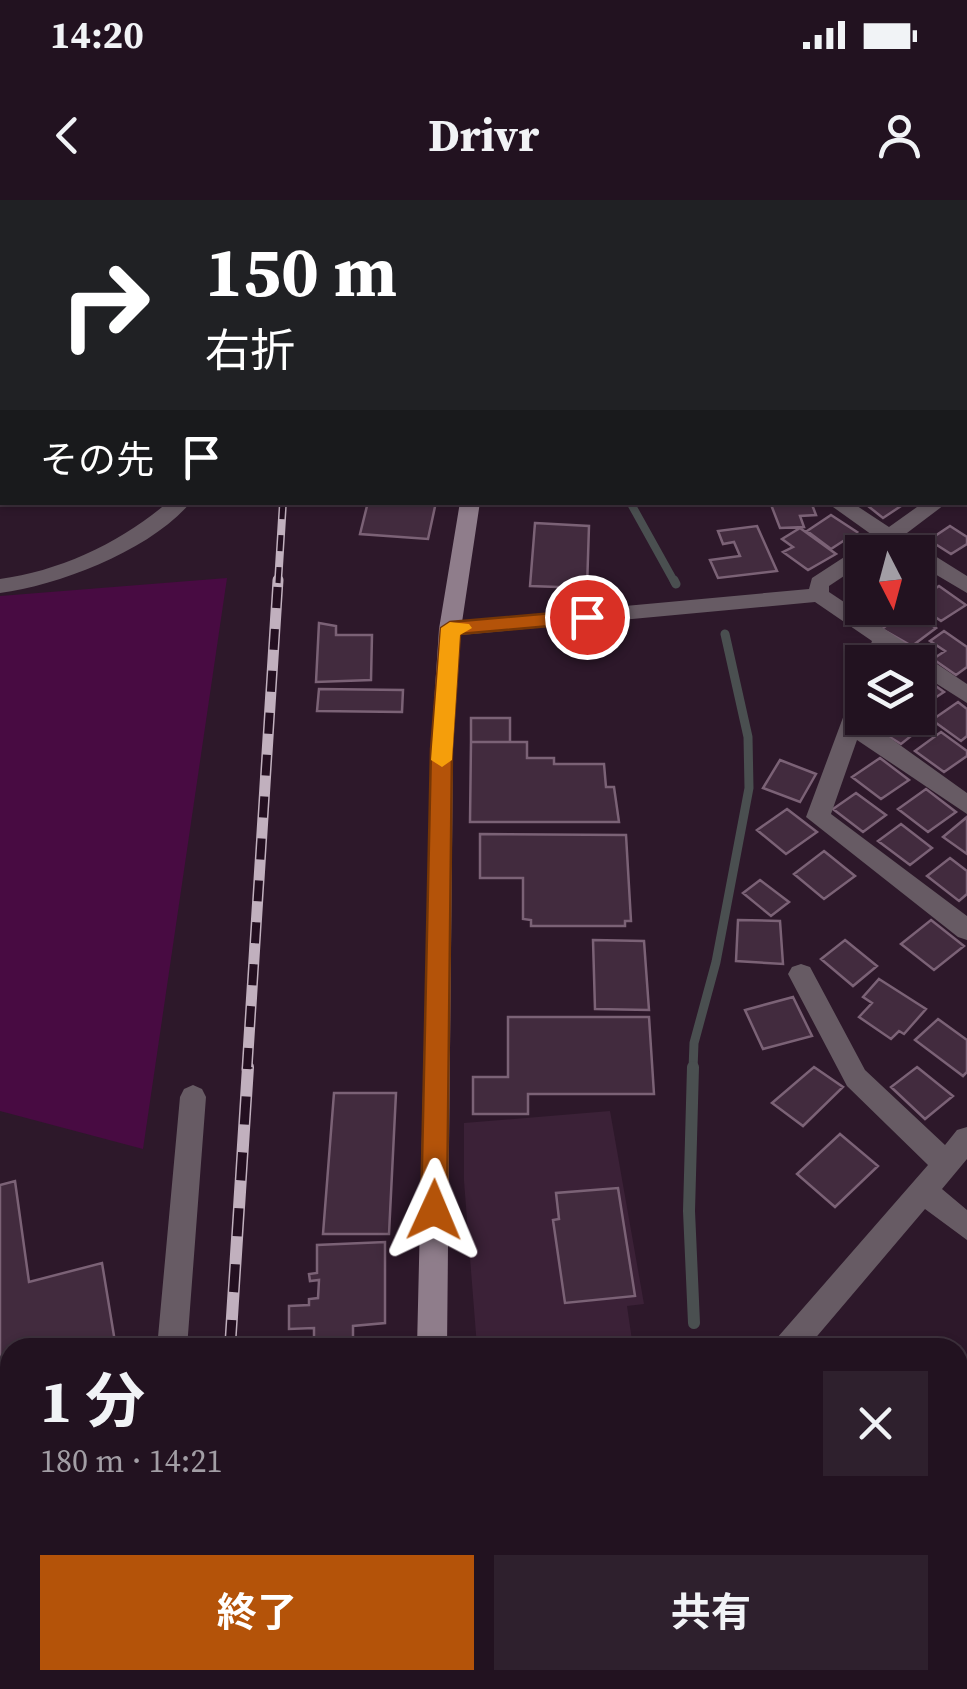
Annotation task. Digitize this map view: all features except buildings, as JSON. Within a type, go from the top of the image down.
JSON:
[{"type":"main road","points":[[432,1338],[442,749],[450,628],[470,505]]},
{"type":"street","points":[[0,586],[58,574],[148,527],[177,505]]},
{"type":"street","points":[[840,505],[886,535]]},
{"type":"street","points":[[894,535],[934,505]]},
{"type":"street","points":[[935,566],[967,586]]},
{"type":"street","points":[[819,595],[819,583],[845,567]]},
{"type":"street","points":[[450,628],[819,595],[967,695]]},
{"type":"street","points":[[881,645],[884,638]]},
{"type":"street","points":[[848,735],[818,817],[967,930]]},
{"type":"street","points":[[868,735],[967,806]]},
{"type":"street","points":[[802,974],[856,1078],[945,1163]]},
{"type":"street","points":[[173,1338],[193,1097]]},
{"type":"street","points":[[796,1338],[967,1139]]},
{"type":"street","points":[[922,1190],[967,1227]]},
{"type":"shaded area","points":[[227,578],[143,1149],[0,1111],[0,596]]},
{"type":"shaded area","points":[[610,1111],[644,1304],[627,1306],[632,1338],[476,1338],[464,1181],[464,1123]]},
{"type":"waterway","points":[[632,505],[675,583]]},
{"type":"waterway","points":[[674,580],[676,584]]},
{"type":"waterway","points":[[693,1069],[694,1043],[716,962],[749,788],[748,737],[725,634]]},
{"type":"waterway","points":[[693,1067],[689,1211],[694,1323]]},
{"type":"railway","points":[[278,583],[283,505]]},
{"type":"railway","points":[[247,1069],[278,580]]},
{"type":"railway","points":[[231,1338],[248,1067]]},
{"type":"slow traffic","points":[[442,760],[450,628],[463,628]]},
{"type":"route","points":[[434,1210],[442,749],[450,628],[587,617]]}]
